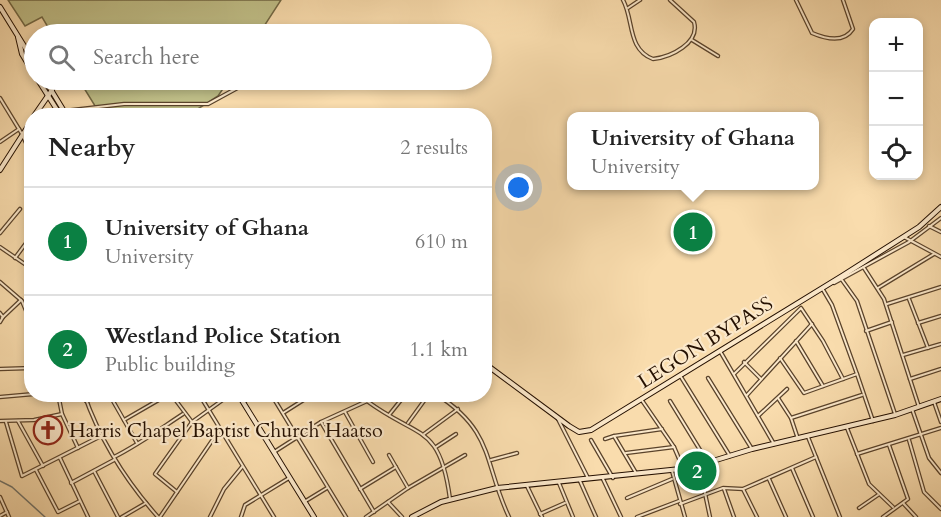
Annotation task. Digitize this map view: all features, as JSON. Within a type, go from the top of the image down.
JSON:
[{"type":"street","points":[[623,0],[628,8],[635,43],[648,58],[660,59],[692,40],[696,28],[694,22],[670,0]]},
{"type":"street","points":[[628,8],[640,0]]},
{"type":"street","points":[[796,0],[810,31],[815,35],[840,39],[848,36],[853,29],[843,0]]},
{"type":"street","points":[[0,7],[24,46]]},
{"type":"street","points":[[18,36],[24,56]]},
{"type":"street","points":[[692,40],[718,56]]},
{"type":"street","points":[[44,90],[56,108]]},
{"type":"street","points":[[39,108],[52,90],[62,108]]},
{"type":"street","points":[[90,108],[124,104],[208,104],[234,90]]},
{"type":"street","points":[[0,98],[24,138]]},
{"type":"street","points":[[42,104],[53,103]]},
{"type":"street","points":[[0,142],[19,129]]},
{"type":"street","points":[[0,170],[24,131]]},
{"type":"street","name":"LEGON BYPASS","points":[[492,369],[579,432],[591,430],[832,282],[903,236],[941,207]]},
{"type":"street","points":[[0,233],[20,209]]},
{"type":"street","points":[[832,282],[842,280],[909,242],[941,218]]},
{"type":"street","points":[[929,226],[941,232]]},
{"type":"street","points":[[903,236],[909,242],[941,257]]},
{"type":"street","points":[[15,258],[24,246]]},
{"type":"street","points":[[0,247],[24,264]]},
{"type":"street","points":[[878,288],[934,254]]},
{"type":"street","points":[[864,268],[886,304],[919,407]]},
{"type":"street","points":[[842,280],[857,301],[895,415]]},
{"type":"street","points":[[0,282],[21,300],[24,307]]},
{"type":"street","points":[[886,304],[909,299],[941,287]]},
{"type":"street","points":[[822,288],[832,305],[873,421]]},
{"type":"street","points":[[909,299],[928,348]]},
{"type":"street","points":[[0,322],[21,300]]},
{"type":"street","points":[[797,304],[812,324],[843,379]]},
{"type":"street","points":[[734,374],[801,308]]},
{"type":"street","points":[[0,313],[2,318]]},
{"type":"street","points":[[918,323],[941,316]]},
{"type":"street","points":[[866,331],[892,322]]},
{"type":"street","points":[[746,395],[812,324]]},
{"type":"street","points":[[796,341],[823,386]]},
{"type":"street","points":[[903,355],[941,344]]},
{"type":"street","points":[[720,351],[774,444]]},
{"type":"street","points":[[780,358],[804,393],[857,374]]},
{"type":"street","points":[[744,362],[761,379]]},
{"type":"street","points":[[0,369],[24,368]]},
{"type":"street","points":[[910,379],[941,369]]},
{"type":"street","points":[[681,375],[730,456]]},
{"type":"street","points":[[708,378],[752,449]]},
{"type":"street","points":[[758,416],[787,389]]},
{"type":"street","points":[[791,418],[864,394]]},
{"type":"street","points":[[0,397],[24,395]]},
{"type":"street","points":[[778,398],[791,418],[798,439]]},
{"type":"street","points":[[641,399],[674,447],[683,469]]},
{"type":"street","points":[[414,517],[450,499],[497,488],[613,478],[683,469],[752,449],[873,421],[941,399]]},
{"type":"street","points":[[670,401],[708,463]]},
{"type":"street","points":[[60,402],[62,414],[78,448]]},
{"type":"street","points":[[86,402],[101,436],[114,458],[146,503],[159,517],[220,429]]},
{"type":"street","points":[[113,402],[137,443]]},
{"type":"street","points":[[124,420],[156,402]]},
{"type":"street","points":[[175,402],[192,422]]},
{"type":"street","points":[[204,402],[274,517]]},
{"type":"street","points":[[177,492],[154,474],[192,422],[219,402]]},
{"type":"street","points":[[243,402],[314,517]]},
{"type":"street","points":[[277,402],[346,517]]},
{"type":"street","points":[[283,413],[300,402]]},
{"type":"street","points":[[274,452],[321,422],[364,402]]},
{"type":"street","points":[[369,402],[408,423],[424,434],[436,447],[446,467],[450,499]]},
{"type":"street","points":[[390,415],[400,402]]},
{"type":"street","points":[[408,423],[423,402]]},
{"type":"street","points":[[448,402],[468,418],[483,443],[508,516],[504,517]]},
{"type":"street","points":[[934,402],[941,422]]},
{"type":"street","points":[[424,434],[458,409]]},
{"type":"street","points":[[912,409],[929,458],[941,473]]},
{"type":"street","points":[[344,410],[373,462]]},
{"type":"street","points":[[0,421],[18,421],[62,414]]},
{"type":"street","points":[[71,483],[129,450],[183,414]]},
{"type":"street","points":[[557,416],[590,480]]},
{"type":"street","points":[[18,421],[43,466]]},
{"type":"street","points":[[6,422],[20,475],[36,470],[101,436]]},
{"type":"street","points":[[321,422],[374,512]]},
{"type":"street","points":[[847,428],[866,479],[878,495],[893,507]]},
{"type":"street","points":[[857,454],[941,428]]},
{"type":"street","points":[[605,439],[662,429]]},
{"type":"street","points":[[436,447],[456,434]]},
{"type":"street","points":[[614,436],[637,475]]},
{"type":"street","points":[[808,437],[840,517]]},
{"type":"street","points":[[908,439],[924,492],[941,509]]},
{"type":"street","points":[[591,440],[613,478]]},
{"type":"street","points":[[883,517],[888,516],[893,507],[908,499],[889,445]]},
{"type":"street","points":[[625,453],[674,447]]},
{"type":"street","points":[[490,460],[517,453]]},
{"type":"street","points":[[389,455],[408,488]]},
{"type":"street","points":[[366,517],[408,488],[465,455]]},
{"type":"street","points":[[60,458],[88,517]]},
{"type":"street","points":[[638,517],[723,488],[743,489],[816,458]]},
{"type":"street","points":[[699,465],[710,517]]},
{"type":"street","points":[[210,517],[224,489],[243,466]]},
{"type":"street","points":[[360,489],[396,467]]},
{"type":"street","points":[[792,468],[813,517]]},
{"type":"street","points":[[36,470],[57,511],[80,501]]},
{"type":"street","points":[[94,471],[118,517]]},
{"type":"street","points":[[672,471],[672,479],[685,517]]},
{"type":"street","points":[[241,517],[244,505],[289,478]]},
{"type":"street","points":[[769,478],[786,517]]},
{"type":"street","points":[[603,479],[621,517]]},
{"type":"street","points":[[627,498],[672,479]]},
{"type":"street","points":[[580,481],[596,517]]},
{"type":"street","points":[[559,483],[573,517]]},
{"type":"street","points":[[527,486],[541,516],[566,503]]},
{"type":"street","points":[[304,502],[328,487]]},
{"type":"street","points":[[723,488],[734,517]]},
{"type":"street","points":[[743,489],[757,517]]},
{"type":"street","points":[[859,508],[878,495]]},
{"type":"street","points":[[0,497],[9,517]]},
{"type":"street","points":[[388,502],[402,517]]},
{"type":"street","points":[[903,502],[916,517]]},
{"type":"street","points":[[122,517],[146,503]]},
{"type":"street","points":[[0,516],[7,512]]},
{"type":"shaded area","points":[[8,0],[281,0],[265,24],[46,24],[42,17],[24,24]]},
{"type":"shaded area","points":[[85,90],[222,90],[218,96],[199,108],[96,108]]},
{"type":"waterway","points":[[0,481],[12,487],[45,517]]},
{"type":"place","name":"University of Ghana","points":[[693,232]]},
{"type":"place","name":"Harris Chapel Baptist Church Haatso","points":[[48,430]]},
{"type":"place","name":"Westland Police Station","points":[[697,471]]}]
